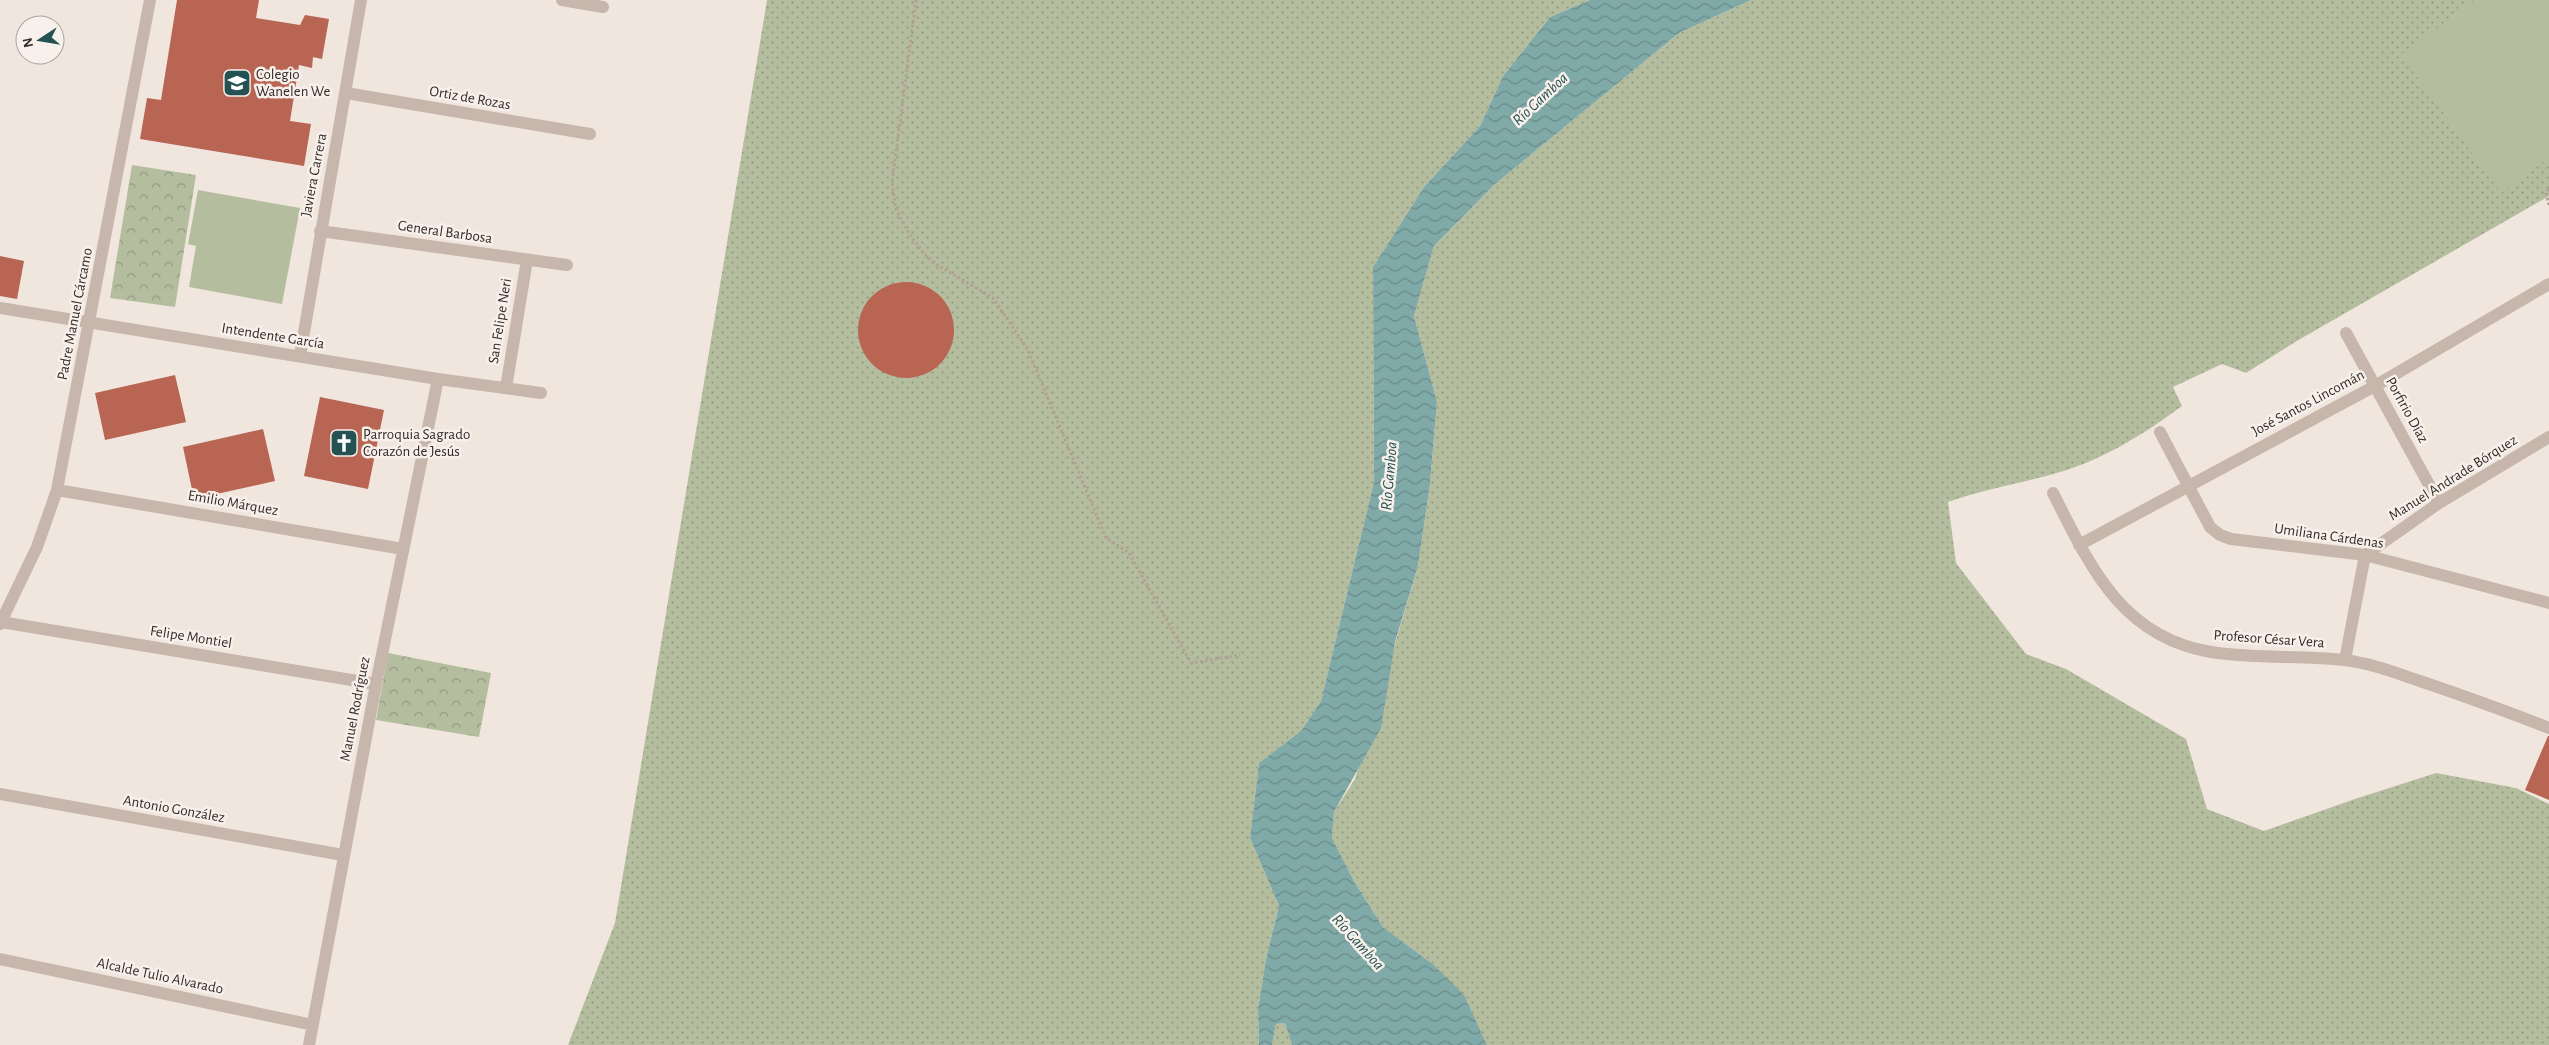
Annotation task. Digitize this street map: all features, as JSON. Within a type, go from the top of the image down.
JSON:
[{"type":"street","name":"Padre Manuel Cárcamo","points":[[0,623],[37,547],[57,490],[150,0]]},
{"type":"street","name":"Javiera Carrera","points":[[300,356],[361,0]]},
{"type":"street","points":[[562,0],[603,7]]},
{"type":"street","name":"Ortiz de Rozas","points":[[346,93],[590,134]]},
{"type":"street","name":"General Barbosa","points":[[320,231],[567,265]]},
{"type":"street","name":"San Felipe Neri","points":[[506,388],[527,260]]},
{"type":"street","name":"José Santos Lincomán","points":[[2079,545],[2374,386],[2549,284]]},
{"type":"street","name":"Intendente García","points":[[0,308],[438,379],[541,393]]},
{"type":"street","name":"Porfirio Díaz","points":[[2346,333],[2440,503]]},
{"type":"street","name":"Manuel Rodríguez","points":[[309,1045],[376,684],[438,379]]},
{"type":"street","name":"Umiliana Cárdenas","points":[[2160,432],[2210,527],[2220,536],[2231,539],[2365,555],[2545,598]]},
{"type":"street","name":"Manuel Andrade Bórquez","points":[[2365,555],[2440,503],[2549,437]]},
{"type":"street","name":"Emilio Márquez","points":[[57,490],[403,549]]},
{"type":"street","name":"Profesor César Vera","points":[[2054,493],[2079,545],[2102,584],[2138,621],[2175,642],[2212,652],[2345,660],[2387,670],[2549,728]]},
{"type":"street","points":[[2345,660],[2365,555]]},
{"type":"street","name":"Felipe Montiel","points":[[0,623],[376,684]]},
{"type":"street","name":"Antonio González","points":[[0,794],[343,855]]},
{"type":"street","name":"Alcalde Tulio Alvarado","points":[[0,959],[313,1025]]},
{"type":"path","points":[[916,0],[892,183],[896,209],[908,232],[924,254],[936,264],[993,298],[1028,350],[1106,538],[1129,553],[1191,663],[1240,654]]},
{"type":"path","points":[[2549,189],[2546,193],[2549,205]]},
{"type":"green space","points":[[767,0],[1590,0],[1550,17],[1503,76],[1480,126],[1424,187],[1373,267],[1374,482],[1321,701],[1301,731],[1259,763],[1250,838],[1279,906],[1266,959],[1258,1009],[1259,1045],[568,1045],[615,923]]},
{"type":"green space","points":[[1751,0],[2549,0],[2549,196],[2295,342],[2246,373],[2222,364],[2173,387],[2182,406],[2154,426],[2109,453],[2077,467],[1975,493],[1948,502],[1956,563],[2026,654],[2066,669],[2186,739],[2207,809],[2264,831],[2436,773],[2516,788],[2549,804],[2549,1045],[1487,1045],[1463,995],[1434,965],[1383,927],[1355,883],[1332,838],[1334,812],[1355,779],[1418,566],[1430,484],[1437,402],[1414,316],[1434,246],[1494,185],[1679,33]]},
{"type":"green space","points":[[2476,0],[2549,0],[2549,158],[2501,193],[2401,54]]},
{"type":"green space","points":[[132,165],[196,175],[175,307],[110,298]]},
{"type":"green space","points":[[198,190],[300,208],[282,304],[189,287],[196,246],[188,244]]},
{"type":"green space","points":[[388,653],[491,673],[479,737],[376,720]]},
{"type":"green space","points":[[1285,1023],[1292,1045],[1272,1045],[1276,1024]]},
{"type":"water","name":"Río Gamboa","points":[[1590,0],[1751,0],[1679,33],[1494,185],[1434,246],[1414,316],[1437,402],[1430,484],[1418,566],[1395,642],[1381,728],[1334,812],[1332,838],[1355,883],[1383,927],[1434,965],[1464,995],[1487,1045],[1292,1045],[1285,1023],[1276,1024],[1272,1045],[1259,1045],[1258,1009],[1266,959],[1279,906],[1250,838],[1259,763],[1301,731],[1321,701],[1374,482],[1373,267],[1424,187],[1480,126],[1503,76],[1550,17]]},
{"type":"building","name":"Colegio Wanelen We","points":[[177,0],[259,0],[256,18],[300,25],[305,15],[329,19],[322,59],[313,57],[312,68],[299,65],[290,121],[311,124],[304,166],[140,139],[147,98],[161,100]]},
{"type":"building","points":[[0,256],[24,261],[17,299],[0,296]]},
{"type":"building","points":[[906,282],[924,285],[940,296],[951,312],[954,330],[951,348],[940,364],[924,375],[906,378],[888,375],[872,364],[861,348],[858,330],[861,312],[872,296],[888,285]]},
{"type":"building","points":[[175,375],[186,422],[105,440],[95,393]]},
{"type":"building","name":"Parroquia Sagrado Corazón de Jesús","points":[[320,397],[384,410],[368,489],[304,476]]},
{"type":"building","points":[[263,429],[275,481],[194,499],[183,447]]},
{"type":"building","points":[[2549,736],[2549,800],[2525,790]]},
{"type":"place","name":"Colegio Wanelen We","points":[[237,83]]},
{"type":"place","name":"Parroquia Sagrado Corazón de Jesús","points":[[344,443]]}]
